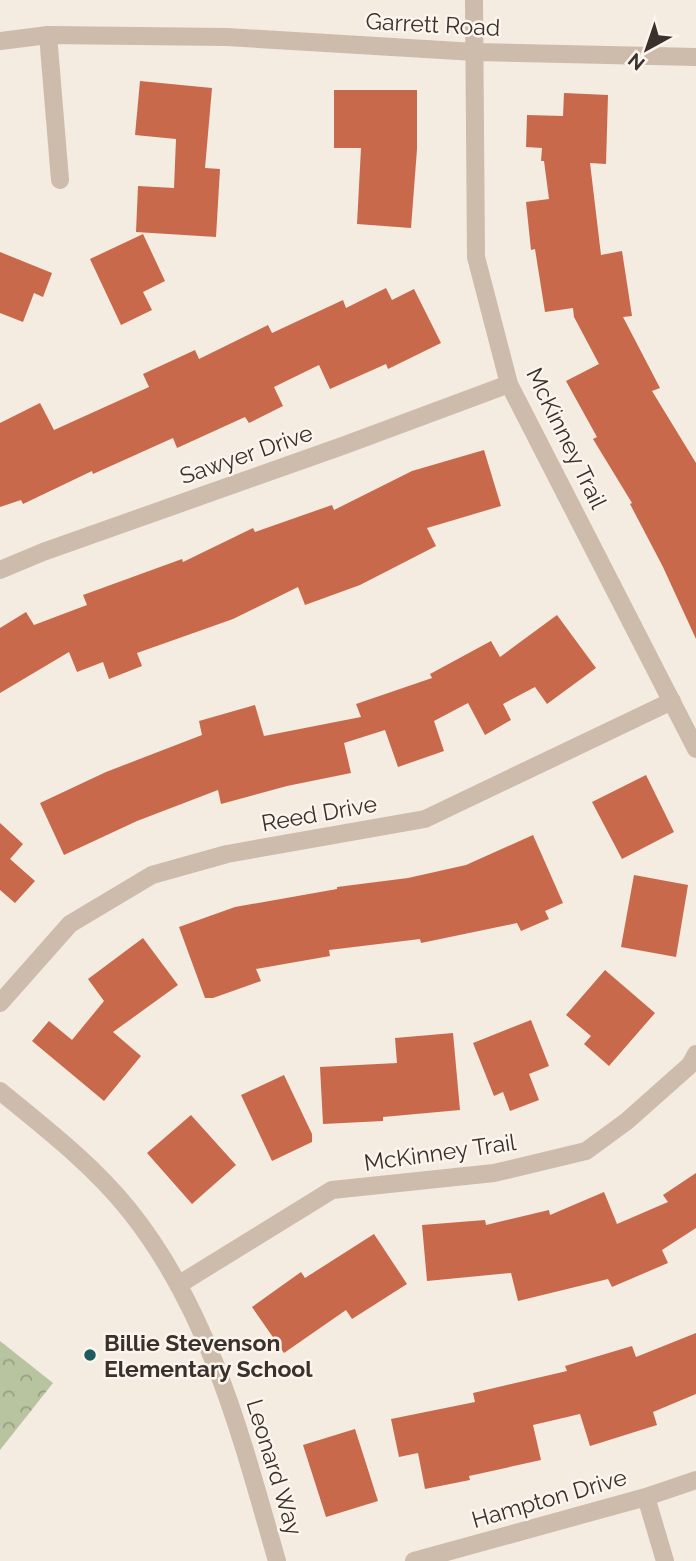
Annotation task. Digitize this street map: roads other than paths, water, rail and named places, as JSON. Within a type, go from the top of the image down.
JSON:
[{"type":"street","name":"McKinney Trail","points":[[474,0],[476,257],[509,384],[696,749]]},
{"type":"street","name":"Garrett Road","points":[[0,41],[48,35],[227,37],[475,52],[696,57]]},
{"type":"street","points":[[48,35],[60,180]]},
{"type":"street","name":"Sawyer Drive","points":[[0,570],[43,552],[509,384]]},
{"type":"street","name":"Reed Drive","points":[[0,1003],[70,924],[152,875],[227,854],[425,819],[672,701]]},
{"type":"street","name":"McKinney Trail","points":[[178,1285],[332,1190],[494,1173],[586,1151],[627,1122],[690,1065],[696,1054]]},
{"type":"street","name":"Leonard Way","points":[[0,1091],[100,1178],[129,1210],[178,1285],[223,1382],[277,1561]]},
{"type":"street","name":"Hampton Drive","points":[[414,1561],[646,1497],[696,1480]]},
{"type":"street","points":[[646,1497],[664,1561]]},
{"type":"place","name":"Billie Stevenson Elementary School","points":[[90,1355]]}]
